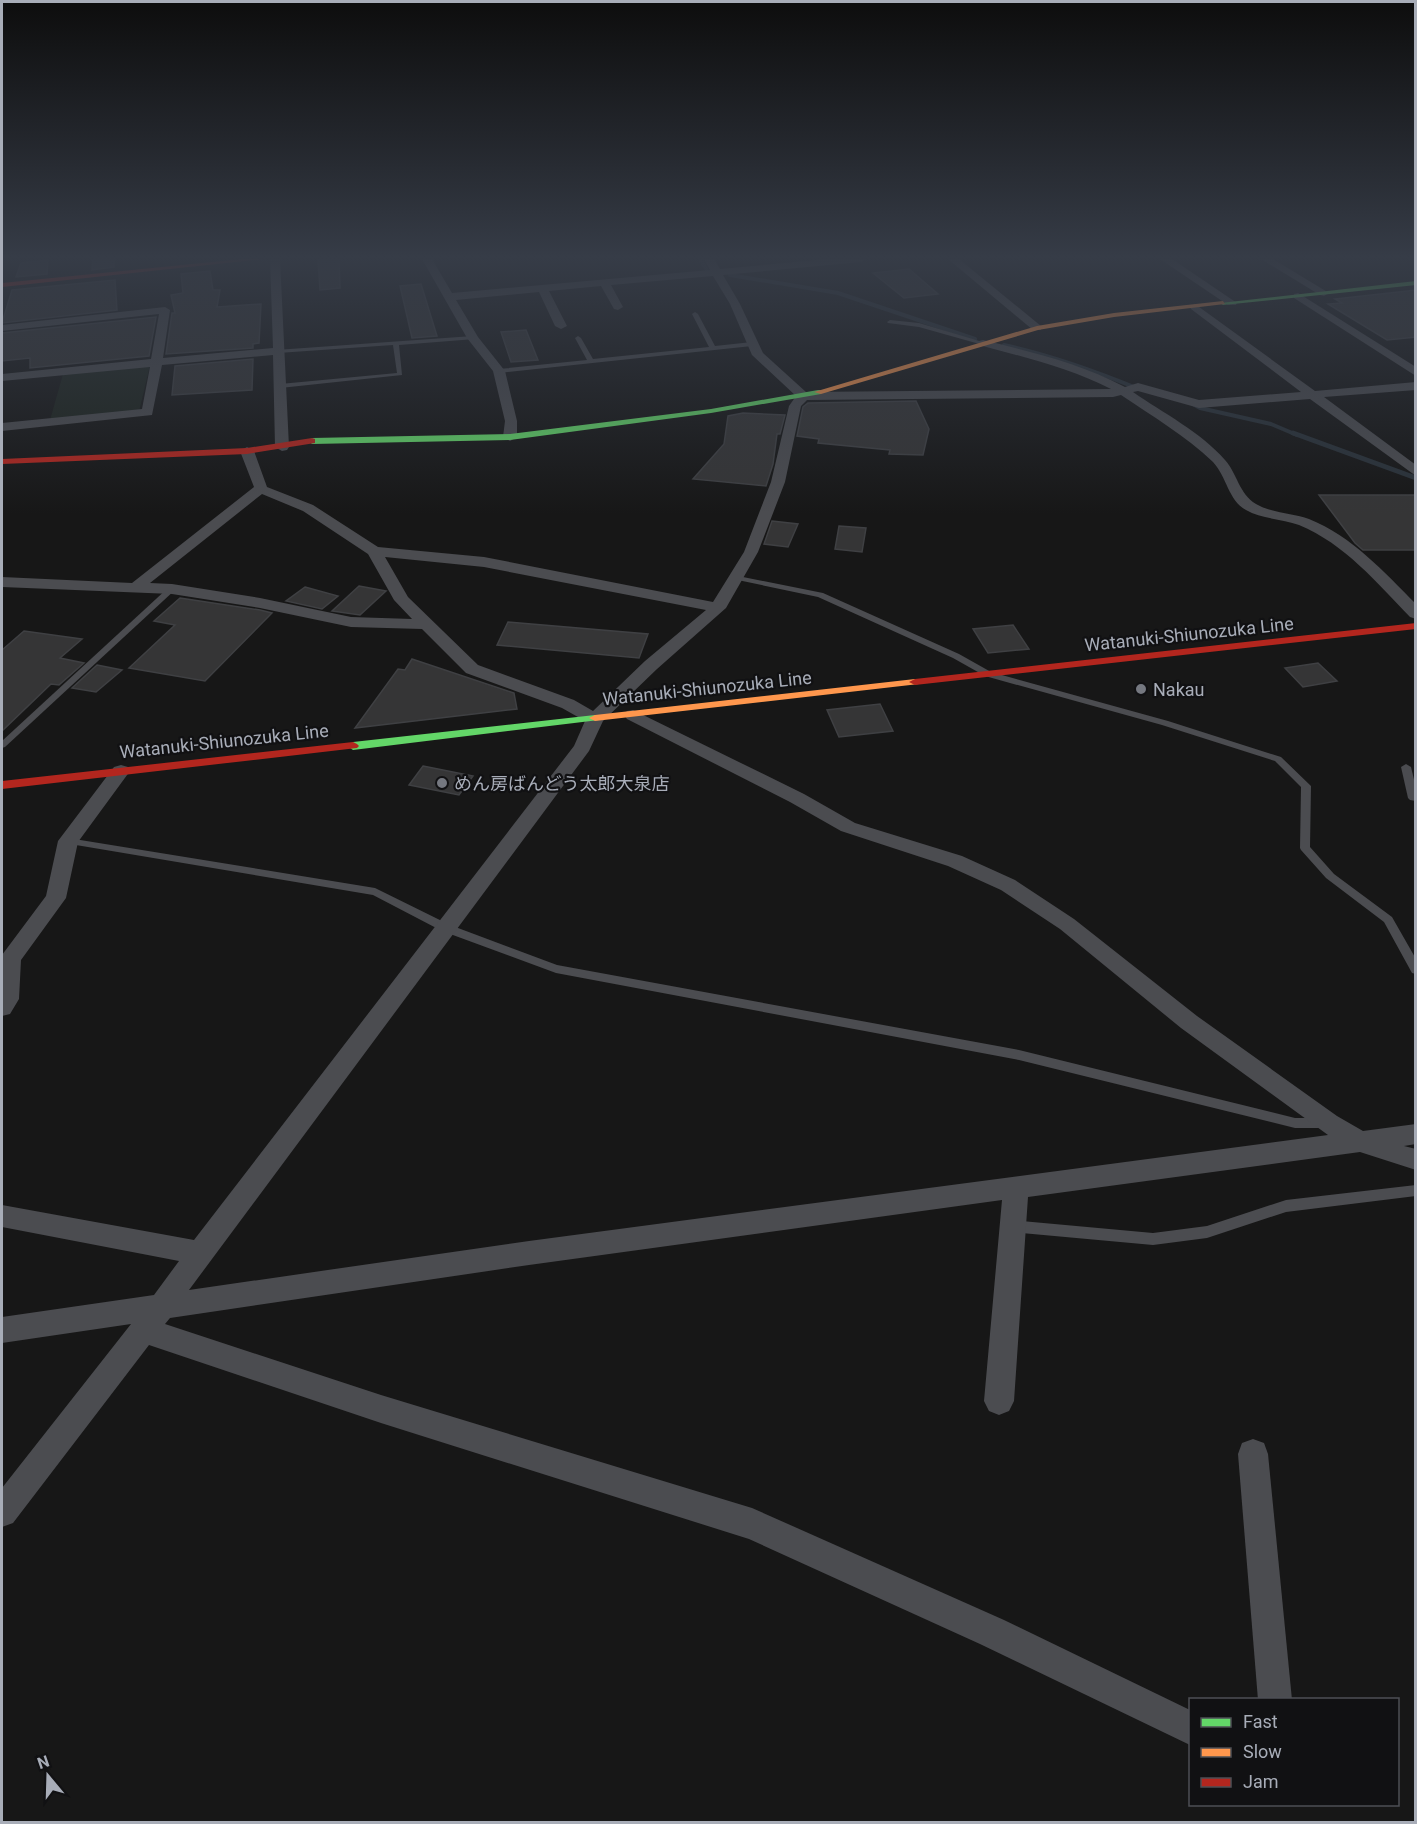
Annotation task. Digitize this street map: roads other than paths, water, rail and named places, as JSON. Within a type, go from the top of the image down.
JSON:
[{"type":"street","points":[[2,427],[148,412],[159,344]]},
{"type":"street","points":[[278,344],[282,447]]},
{"type":"street","points":[[478,344],[499,371],[511,421],[510,437]]},
{"type":"street","points":[[753,344],[758,355],[803,396],[1113,393],[1138,387],[1199,404],[1416,386]]},
{"type":"street","points":[[2,462],[247,451],[326,439],[510,437],[711,411],[803,396],[979,344]]},
{"type":"street","points":[[987,344],[1049,360],[1091,374],[1124,391],[1203,446],[1221,463],[1240,498],[1252,508],[1303,522],[1328,534],[1367,563],[1416,614]]},
{"type":"street","points":[[1246,344],[1416,472]]},
{"type":"street","points":[[1372,344],[1416,373]]},
{"type":"street","points":[[2,377],[278,351]]},
{"type":"street","points":[[2,1512],[163,1305],[583,747],[595,719],[651,664],[718,608],[751,552],[778,482],[795,406],[803,396]]},
{"type":"street","points":[[247,451],[261,489]]},
{"type":"street","points":[[261,489],[308,508],[374,551],[402,600],[472,669],[568,704],[595,719]]},
{"type":"street","points":[[137,586],[245,499],[261,489]]},
{"type":"street","points":[[374,551],[484,562],[718,608]]},
{"type":"street","points":[[2,582],[172,589],[260,603],[351,622],[425,624]]},
{"type":"street","name":"Watanuki-Shiunozuka Line","points":[[2,785],[1416,626]]},
{"type":"street","points":[[633,715],[797,798],[848,827],[955,861],[1008,885],[1067,924],[1189,1022],[1328,1123],[1359,1141],[1416,1160]]},
{"type":"street","points":[[2,1008],[8,999],[10,959],[56,898],[68,841],[121,771]]},
{"type":"street","points":[[2,1330],[163,1305],[1416,1134]]},
{"type":"street","points":[[999,1401],[1011,1226],[1016,1187]]},
{"type":"street","points":[[2,1216],[200,1253]]},
{"type":"street","points":[[142,1330],[381,1409],[752,1524],[992,1632],[1189,1727]]},
{"type":"street","points":[[1254,1454],[1275,1698]]},
{"type":"lane","points":[[278,351],[379,344]]},
{"type":"lane","points":[[280,386],[400,374],[396,344]]},
{"type":"lane","points":[[581,344],[591,361]]},
{"type":"lane","points":[[711,344],[713,348]]},
{"type":"lane","points":[[499,371],[752,344]]},
{"type":"lane","points":[[736,577],[820,595],[956,656],[988,675],[1165,723],[1278,759],[1306,786],[1305,848],[1330,876],[1389,920],[1416,970]]},
{"type":"lane","points":[[2,745],[172,589]]},
{"type":"lane","points":[[1406,767],[1413,798],[1416,798]]},
{"type":"lane","points":[[68,841],[375,892],[446,928],[556,969],[1019,1055],[1295,1123],[1328,1123]]},
{"type":"lane","points":[[1011,1226],[1153,1239],[1207,1232],[1286,1206],[1416,1190]]},
{"type":"waterway","points":[[1004,345],[1073,364],[1139,389]]},
{"type":"waterway","points":[[1191,403],[1200,408],[1271,424],[1297,435]]},
{"type":"waterway","points":[[1293,433],[1416,478]]},
{"type":"place","name":"Nakau","points":[[1141,689]]},
{"type":"place","name":"めん房ばんどう太郎大泉店","points":[[442,783]]}]
